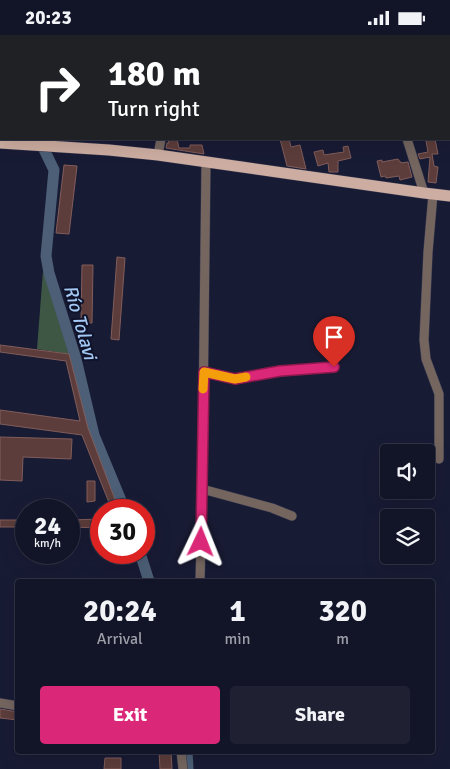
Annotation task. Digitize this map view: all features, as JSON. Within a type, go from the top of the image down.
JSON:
[{"type":"main road","points":[[0,143],[158,155],[450,196]]},
{"type":"street","points":[[158,155],[161,140]]},
{"type":"street","points":[[407,140],[428,194],[428,252],[424,340],[426,359],[439,394],[440,459]]},
{"type":"street","points":[[200,579],[206,162]]},
{"type":"street","points":[[204,372],[235,379],[280,371],[334,367]]},
{"type":"street","points":[[202,489],[272,508],[292,516]]},
{"type":"street","points":[[0,703],[15,706]]},
{"type":"street","points":[[182,754],[184,769]]},
{"type":"green space","points":[[43,271],[69,354],[37,349]]},
{"type":"building","points":[[168,140],[177,140],[179,148],[190,148],[190,145],[202,145],[204,154],[166,148],[167,143],[169,143]]},
{"type":"building","points":[[280,140],[289,140],[291,147],[300,145],[306,169],[287,166]]},
{"type":"building","points":[[435,140],[438,154],[432,154],[434,166],[438,167],[436,183],[428,182],[430,157],[420,159],[418,154],[428,152],[426,141]]},
{"type":"building","points":[[348,146],[351,158],[338,161],[338,172],[329,172],[328,163],[318,166],[314,152],[323,150],[324,155],[344,152],[343,147]]},
{"type":"building","points":[[398,159],[401,163],[408,162],[412,177],[400,180],[399,176],[381,177],[377,161]]},
{"type":"building","points":[[64,165],[77,166],[69,234],[56,233]]},
{"type":"building","points":[[117,257],[125,258],[119,340],[111,339]]},
{"type":"building","points":[[82,265],[93,265],[92,323],[81,323]]},
{"type":"building","points":[[0,345],[69,354],[88,428],[115,499],[108,499],[82,435],[0,424],[0,410],[80,421],[66,361],[0,352]]},
{"type":"building","points":[[0,437],[72,439],[71,459],[23,457],[22,481],[0,480]]},
{"type":"building","points":[[87,481],[95,481],[95,499],[90,499],[90,502],[87,502]]},
{"type":"building","points":[[90,519],[90,528],[80,527],[80,520]]},
{"type":"building","points":[[0,520],[15,520],[15,527],[0,527]]},
{"type":"building","points":[[0,709],[15,712],[15,720],[0,718]]},
{"type":"building","points":[[159,754],[171,754],[172,769],[160,769]]},
{"type":"building","points":[[105,758],[121,758],[121,769],[104,769]]},
{"type":"waterway","name":"Río Tolavi","points":[[39,140],[54,170],[46,256],[49,273],[76,359],[94,435],[120,499]]},
{"type":"waterway","name":"Río Tolavi","points":[[144,564],[148,579]]},
{"type":"waterway","name":"Río Tolavi","points":[[187,754],[188,769]]},
{"type":"slow traffic","points":[[203,389],[204,372],[235,379],[246,377]]},
{"type":"route","points":[[201,542],[204,372],[235,379],[280,371],[334,367]]}]
